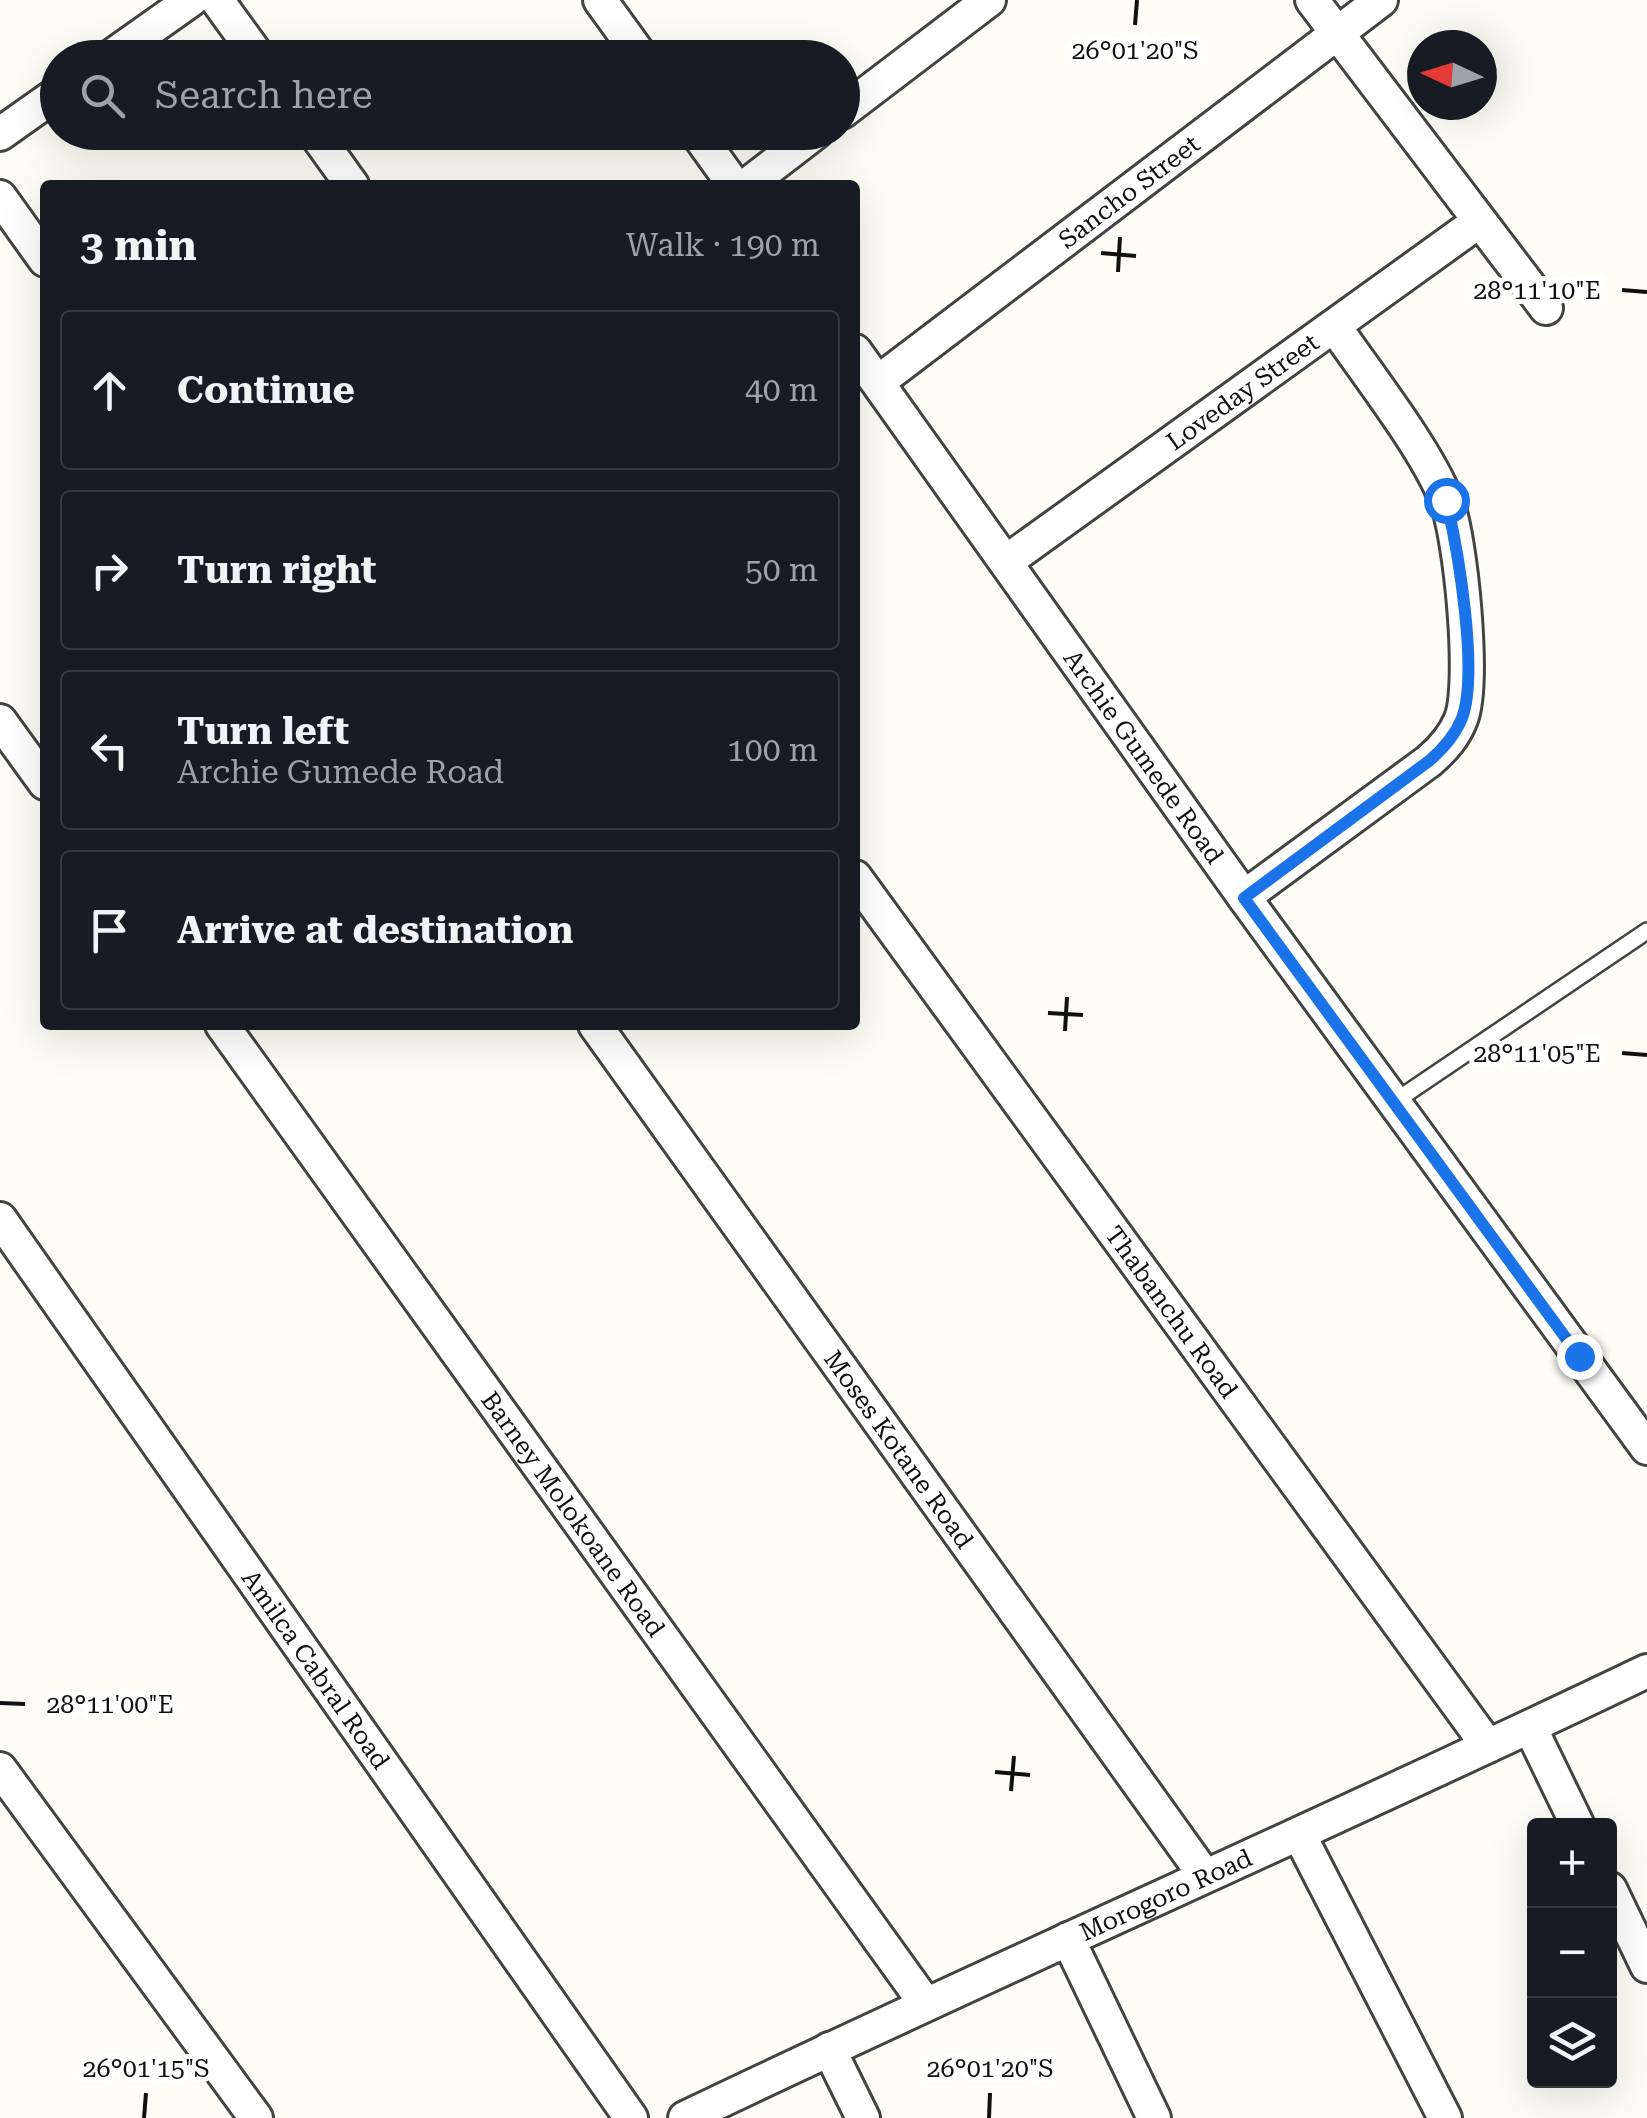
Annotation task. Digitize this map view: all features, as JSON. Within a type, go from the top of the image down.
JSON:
[{"type":"street","points":[[134,40],[191,0]]},
{"type":"street","points":[[217,0],[246,40]]},
{"type":"street","points":[[860,98],[989,0]]},
{"type":"street","points":[[1312,0],[1546,308]]},
{"type":"street","name":"Sancho Street","points":[[878,382],[1381,0]]},
{"type":"street","points":[[607,3],[631,40]]},
{"type":"street","points":[[0,134],[40,106]]},
{"type":"street","points":[[327,150],[348,180]]},
{"type":"street","points":[[709,150],[730,180]]},
{"type":"street","points":[[754,180],[793,150]]},
{"type":"street","points":[[0,197],[40,253]]},
{"type":"street","name":"Loveday Street","points":[[1007,560],[1478,222]]},
{"type":"street","points":[[1244,898],[1445,747],[1466,702],[1457,553],[1446,500],[1335,327]]},
{"type":"street","name":"Archie Gumede Road","points":[[860,358],[1244,898],[1647,1448]]},
{"type":"street","points":[[0,721],[40,775]]},
{"type":"street","name":"Thabanchu Road","points":[[860,884],[1488,1746]]},
{"type":"street","name":"Barney Molokoane Road","points":[[226,1030],[925,2003]]},
{"type":"street","name":"Moses Kotane Road","points":[[599,1030],[1206,1876]]},
{"type":"street","name":"Amilca Cabral Road","points":[[0,1219],[631,2118]]},
{"type":"street","name":"Morogoro Road","points":[[685,2118],[925,2003],[1300,1836],[1647,1671]]},
{"type":"street","points":[[1530,1727],[1574,1818]]},
{"type":"street","points":[[0,1769],[256,2118]]},
{"type":"street","points":[[1300,1836],[1446,2118]]},
{"type":"street","points":[[1617,1904],[1647,1966]]},
{"type":"street","points":[[1068,1940],[1154,2118]]},
{"type":"street","points":[[829,2049],[863,2118]]},
{"type":"lane","points":[[1394,1102],[1647,930]]},
{"type":"route","points":[[1446,500],[1457,553],[1467,661],[1466,702],[1454,733],[1429,761],[1244,898],[1579,1356]]}]
